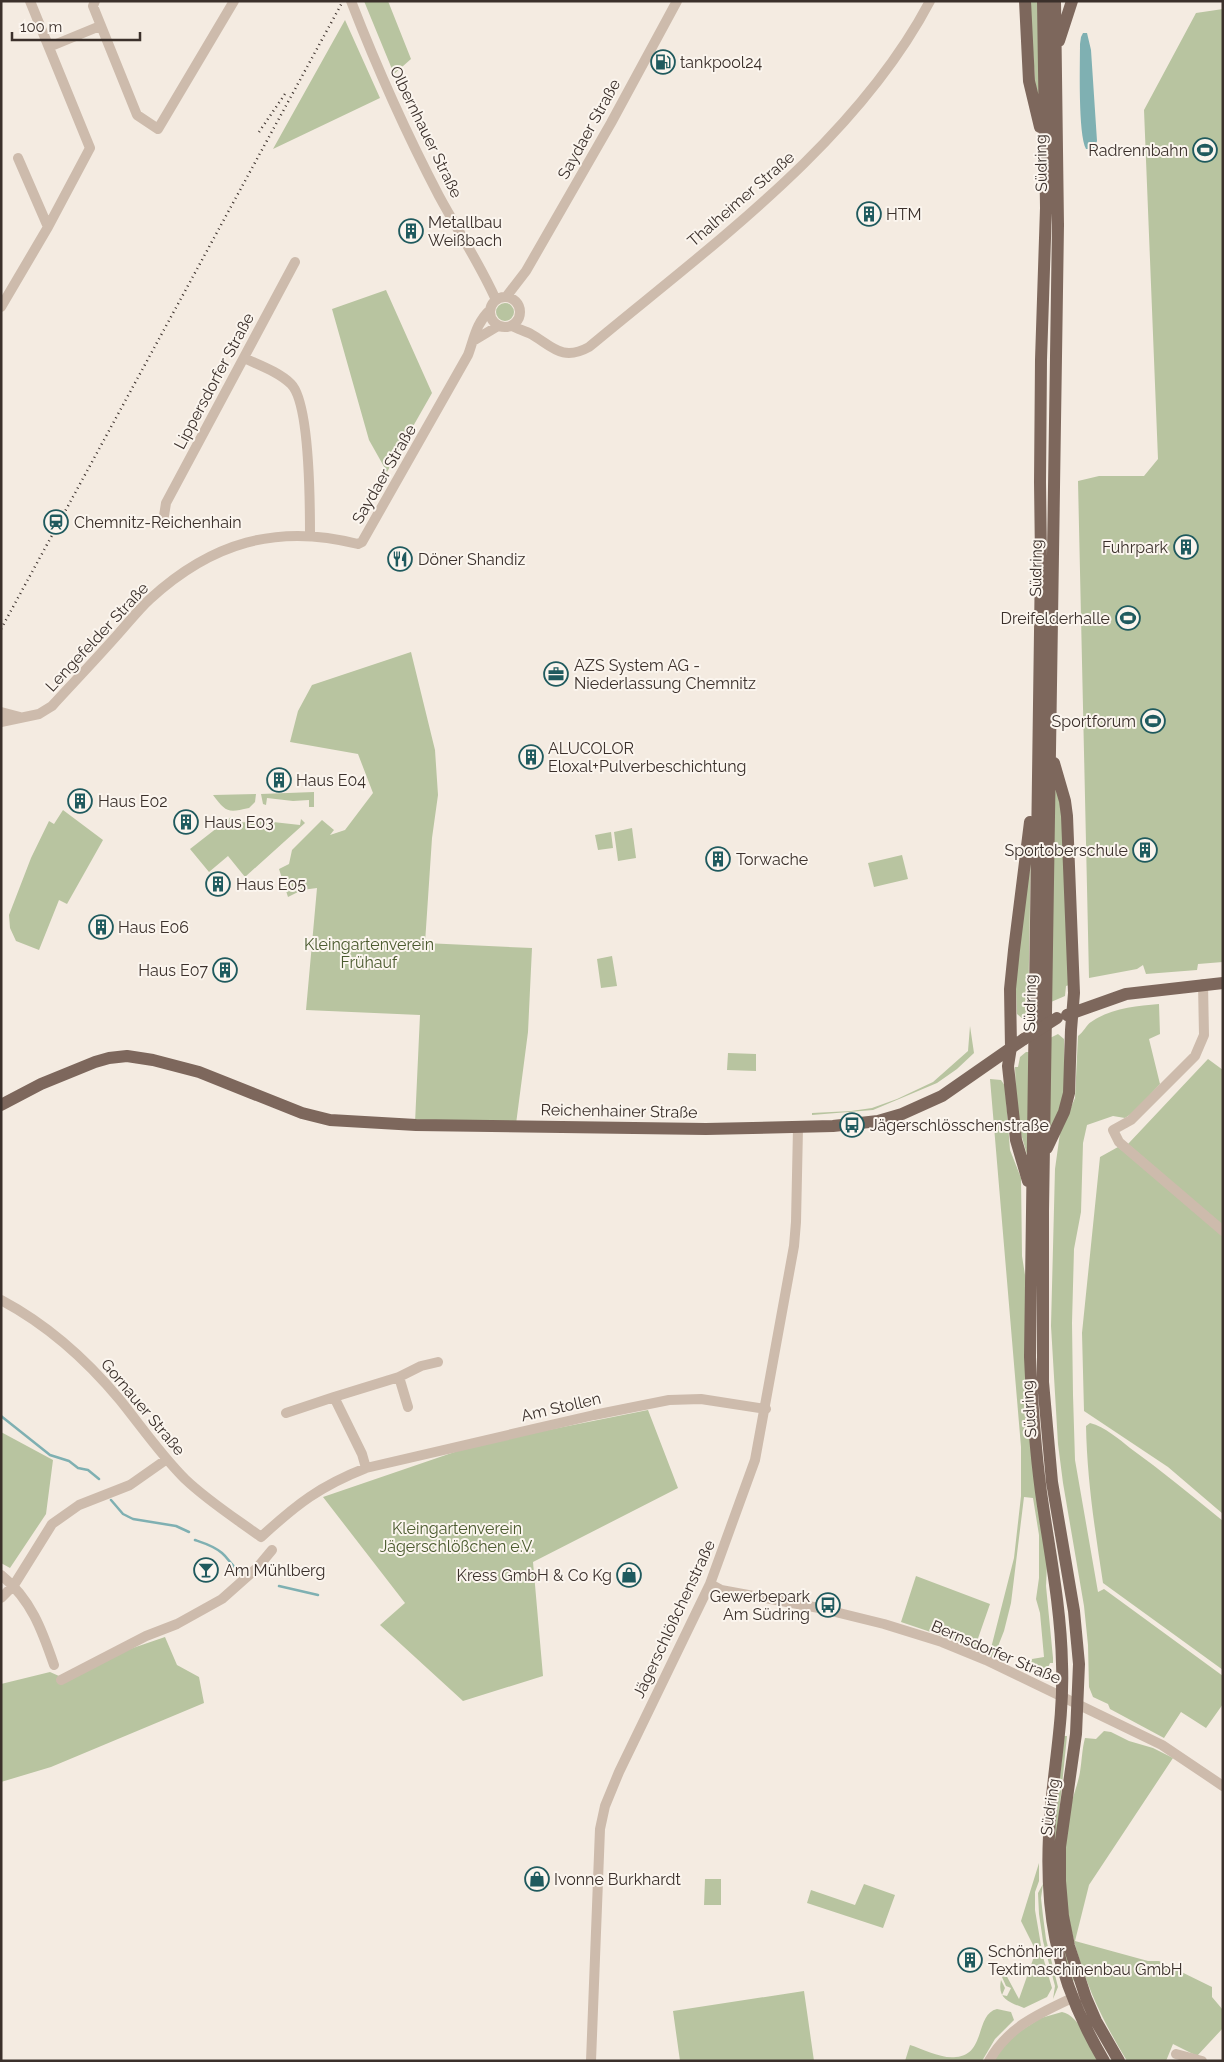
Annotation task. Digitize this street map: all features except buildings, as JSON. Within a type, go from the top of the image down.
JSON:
[{"type":"main road","points":[[1025,1],[1029,81],[1032,100],[1045,143]]},
{"type":"main road","name":"Südring","points":[[1043,1],[1046,208],[1041,360],[1041,559],[1029,1333],[1032,1414],[1061,1641],[1062,1696],[1050,1824],[1049,1906],[1064,1978],[1087,2030],[1104,2061]]},
{"type":"main road","name":"Südring","points":[[1055,1],[1058,225],[1044,1157],[1043,1382],[1052,1482],[1076,1630],[1078,1704],[1073,1759],[1062,1831],[1060,1881],[1066,1934],[1086,1998],[1096,2021],[1119,2061]]},
{"type":"main road","points":[[1056,50],[1072,1]]},
{"type":"main road","points":[[1044,1157],[1068,1099],[1074,993],[1067,816],[1065,800],[1050,746]]},
{"type":"main road","points":[[1031,1195],[1016,1140],[1008,1066],[1011,1047],[1010,989],[1026,843],[1036,788]]},
{"type":"main road","name":"Reichenhainer Straße","points":[[1,1106],[41,1084],[95,1062],[127,1056],[153,1060],[199,1072],[302,1112],[330,1120],[416,1125],[715,1129],[798,1128],[866,1123],[902,1114],[947,1093],[1011,1047],[1057,1018],[1072,1012],[1126,994],[1223,983]]},
{"type":"street","points":[[1,307],[48,227],[90,148],[30,1]]},
{"type":"street","points":[[95,1],[92,6],[137,115],[158,129],[234,1]]},
{"type":"street","name":"Olbernhauer Straße","points":[[351,1],[400,119],[440,197],[483,271],[505,299]]},
{"type":"street","name":"Saydaer Straße","points":[[505,299],[526,271],[611,123],[677,1]]},
{"type":"street","name":"Thalheimer Straße","points":[[515,323],[552,350],[564,354],[583,351],[609,331],[792,176],[853,111],[891,65],[914,31],[930,1]]},
{"type":"street","points":[[49,47],[100,26]]},
{"type":"street","points":[[18,158],[48,227]]},
{"type":"street","name":"Lippersdorfer Straße","points":[[164,516],[166,503],[295,262]]},
{"type":"street","points":[[505,299],[520,309],[515,323],[507,328],[498,326],[492,319],[490,310],[505,299]]},
{"type":"street","name":"Saydaer Straße","points":[[362,542],[455,378],[473,341],[474,333],[483,317],[490,310]]},
{"type":"street","points":[[473,341],[498,326]]},
{"type":"street","points":[[244,358],[282,377],[297,392],[305,432],[309,473],[310,535]]},
{"type":"street","name":"Lengefelder Straße","points":[[1,722],[39,714],[52,706],[149,599],[189,569],[225,549],[267,537],[310,535],[331,537],[358,544],[362,542]]},
{"type":"street","name":"Lengefelder Straße","points":[[1,712],[20,717]]},
{"type":"street","points":[[1203,984],[1204,1035],[1195,1056],[1131,1120],[1113,1130],[1119,1142],[1223,1232]]},
{"type":"street","name":"Jägerschlößchenstraße","points":[[591,2061],[597,1873],[600,1829],[605,1806],[619,1772],[710,1584],[755,1460],[766,1409],[796,1222],[798,1128]]},
{"type":"street","name":"Gornauer Straße","points":[[1,1300],[42,1324],[79,1356],[118,1398],[167,1459],[185,1478],[213,1503],[261,1537]]},
{"type":"street","points":[[286,1413],[399,1377],[421,1366],[438,1362]]},
{"type":"street","points":[[399,1377],[408,1407]]},
{"type":"street","points":[[334,1397],[362,1454],[366,1468]]},
{"type":"street","name":"Am Stollen","points":[[261,1537],[316,1491],[338,1479],[366,1468],[594,1415],[669,1400],[701,1400],[766,1409]]},
{"type":"street","points":[[1,1598],[14,1585],[52,1524],[78,1505],[130,1485],[167,1459]]},
{"type":"street","points":[[61,1680],[146,1636],[177,1624],[222,1599],[257,1568],[272,1550]]},
{"type":"street","points":[[1,1574],[14,1585],[40,1625],[54,1665]]},
{"type":"street","name":"Bernsdorfer Straße","points":[[710,1584],[721,1590],[834,1611],[942,1642],[986,1660],[1162,1745],[1223,1786]]},
{"type":"street","points":[[988,2061],[1001,2041],[1018,2026],[1072,1998],[1086,1998]]},
{"type":"street","points":[[1176,2054],[1202,2061]]},
{"type":"green space","points":[[364,1],[388,1],[411,59],[394,74]]},
{"type":"green space","points":[[1029,1],[1038,1],[1039,105],[1037,105]]},
{"type":"green space","name":"Sportforum","points":[[1223,9],[1223,962],[1198,964],[1197,970],[1146,974],[1143,965],[1137,969],[1089,978],[1078,481],[1099,476],[1144,476],[1158,459],[1144,110],[1196,13]]},
{"type":"green space","points":[[345,20],[380,98],[273,149]]},
{"type":"green space","points":[[386,290],[432,393],[387,472],[369,440],[332,309]]},
{"type":"green space","points":[[505,303],[511,306],[514,312],[511,318],[505,321],[499,318],[496,312],[499,306]]},
{"type":"green space","name":"Kleingartenverein Frühauf","points":[[411,652],[435,750],[438,795],[432,838],[425,943],[532,948],[528,1032],[516,1124],[415,1123],[420,1015],[306,1010],[317,888],[302,890],[288,897],[279,869],[289,864],[292,850],[322,820],[334,830],[330,835],[345,830],[373,793],[358,754],[290,742],[298,711],[312,685]]},
{"type":"green space","points":[[1054,784],[1061,798],[1069,985],[1066,986],[1065,996],[1051,1002]]},
{"type":"green space","points":[[314,792],[314,807],[309,807],[309,800],[293,801],[267,798],[266,805],[263,804],[261,794]]},
{"type":"green space","points":[[256,794],[255,802],[249,808],[231,811],[224,808],[213,795]]},
{"type":"green space","points":[[63,810],[103,840],[67,904],[59,900],[39,950],[16,941],[10,928],[9,915],[31,858],[49,821],[54,824]]},
{"type":"green space","points":[[231,817],[232,823],[264,821],[300,825],[301,819],[305,823],[245,877],[228,856],[209,872],[190,849]]},
{"type":"green space","points":[[632,828],[636,858],[618,861],[614,832]]},
{"type":"green space","points":[[611,832],[613,848],[598,850],[595,835]]},
{"type":"green space","points":[[1031,848],[1028,1015],[1023,1019],[1017,1014],[1015,967]]},
{"type":"green space","points":[[902,855],[908,879],[874,887],[868,863]]},
{"type":"green space","points":[[612,956],[617,986],[601,988],[597,959]]},
{"type":"green space","points":[[1159,1004],[1160,1034],[1149,1039],[1160,1084],[1134,1112],[1125,1118],[1113,1116],[1087,1125],[1083,1143],[1081,1212],[1074,1249],[1072,1323],[1075,1460],[1098,1592],[1104,1589],[1223,1676],[1223,1704],[1206,1728],[1181,1712],[1164,1738],[1110,1709],[1108,1704],[1093,1697],[1089,1687],[1088,1645],[1084,1606],[1058,1444],[1051,1326],[1055,1169],[1060,1133],[1075,1098],[1078,1036],[1089,1023],[1099,1017],[1133,1007]]},
{"type":"green space","points":[[970,1026],[974,1053],[957,1069],[937,1083],[873,1110],[812,1115],[812,1113],[872,1108],[897,1099],[933,1082],[968,1051]]},
{"type":"green space","points":[[1058,1034],[1064,1039],[1065,1095],[1050,1134],[1050,1038]]},
{"type":"green space","points":[[1029,1052],[1028,1158],[1017,1120],[1015,1067],[1018,1067],[1020,1057]]},
{"type":"green space","points":[[728,1053],[756,1054],[756,1071],[727,1070]]},
{"type":"green space","points":[[1208,1059],[1223,1070],[1223,1227],[1128,1144]]},
{"type":"green space","points":[[990,1079],[1001,1080],[1005,1086],[1010,1150],[1021,1178],[1022,1256],[1026,1281],[1047,1564],[1046,1586],[1053,1658],[1053,1663],[1050,1663],[1044,1671],[1038,1672],[1028,1671],[1032,1659],[1044,1657],[1040,1613],[1036,1599],[1039,1578],[1039,1535],[1033,1498],[1024,1497],[1011,1603],[1004,1631],[993,1659],[989,1656],[1014,1558],[1021,1496],[1021,1447]]},
{"type":"green space","points":[[1118,1147],[1223,1235],[1223,1514],[1168,1467],[1084,1411],[1082,1333],[1100,1157]]},
{"type":"green space","name":"Kleingartenverein Jägerschlößchen e.V.","points":[[648,1410],[678,1488],[533,1562],[543,1676],[463,1701],[380,1625],[405,1603],[323,1497],[478,1444]]},
{"type":"green space","points":[[1090,1423],[1101,1427],[1116,1437],[1223,1521],[1223,1670],[1103,1583],[1088,1466],[1086,1426]]},
{"type":"green space","points":[[1,1432],[53,1460],[46,1514],[10,1568],[1,1563]]},
{"type":"green space","points":[[916,1576],[990,1604],[975,1647],[901,1622]]},
{"type":"green space","points":[[165,1637],[177,1665],[199,1677],[204,1703],[51,1767],[1,1782],[1,1684],[50,1672],[59,1676]]},
{"type":"green space","points":[[1104,1731],[1153,1748],[1173,1758],[1089,1885],[1075,1941],[1148,1961],[1159,1961],[1212,1987],[1212,1997],[1223,2010],[1223,2028],[1197,2056],[1173,2044],[1166,2061],[1127,2061],[1110,2032],[1096,2002],[1083,1971],[1074,1940],[1067,1908],[1064,1875],[1065,1842],[1070,1808],[1080,1772],[1085,1738],[1096,1739]]},
{"type":"green space","points":[[1064,1736],[1067,1736],[1056,1844],[1076,1980],[1071,1981],[1065,1964],[1052,1855]]},
{"type":"green space","points":[[1039,1863],[1039,1881],[1035,1892],[1035,1910],[1043,1957],[1052,1988],[1047,1997],[1024,2008],[1009,2002],[1002,1995],[1007,1996],[1011,1988],[1006,1986],[1002,1977],[1004,1971],[1019,1999],[1036,1951],[1021,1921]]},
{"type":"green space","points":[[705,1879],[721,1879],[721,1905],[704,1905]]},
{"type":"green space","points":[[864,1884],[895,1895],[883,1928],[807,1903],[811,1890],[855,1905]]},
{"type":"green space","points":[[1043,1884],[1041,1898],[1046,1939],[1058,1987],[1053,1999],[1055,1986],[1043,1941],[1039,1914],[1038,1893]]},
{"type":"green space","points":[[1001,1980],[1005,1988],[1002,1995],[1000,1986]]},
{"type":"green space","points":[[804,1991],[814,2061],[680,2061],[673,2011]]},
{"type":"green space","points":[[997,2009],[1011,2012],[1014,2020],[995,2039],[982,2061],[905,2061],[910,2045],[944,2057],[965,2055],[972,2049],[990,2012]]},
{"type":"green space","points":[[1062,2012],[1068,2014],[1079,2025],[1100,2061],[993,2061],[1011,2037],[1041,2018]]},
{"type":"water","points":[[1083,33],[1087,33],[1091,50],[1097,141],[1094,149],[1086,149],[1083,141],[1080,99],[1080,44]]},
{"type":"waterway","points":[[1,1416],[50,1455],[69,1461],[78,1468],[88,1470],[99,1479]]},
{"type":"waterway","points":[[111,1500],[123,1514],[133,1519],[176,1526],[189,1532]]},
{"type":"waterway","points":[[195,1540],[219,1551],[239,1571]]},
{"type":"waterway","points":[[279,1586],[318,1595]]},
{"type":"railway","points":[[1,629],[343,1]]},
{"type":"railway","points":[[259,132],[287,91]]},
{"type":"place","name":"tankpool24","points":[[663,62]]},
{"type":"place","name":"Radrennbahn","points":[[1205,150]]},
{"type":"place","name":"HTM","points":[[869,214]]},
{"type":"place","name":"Metallbau Weißbach","points":[[411,231]]},
{"type":"place","name":"Chemnitz-Reichenhain","points":[[56,522]]},
{"type":"place","name":"Fuhrpark","points":[[1186,547]]},
{"type":"place","name":"Döner Shandiz","points":[[400,559]]},
{"type":"place","name":"Dreifelderhalle","points":[[1128,618]]},
{"type":"place","name":"AZS System AG - Niederlassung Chemnitz","points":[[556,674]]},
{"type":"place","name":"Sportforum","points":[[1153,721]]},
{"type":"place","name":"ALUCOLOR Eloxal+Pulverbeschichtung","points":[[531,757]]},
{"type":"place","name":"Haus E04","points":[[279,780]]},
{"type":"place","name":"Haus E02","points":[[80,801]]},
{"type":"place","name":"Haus E03","points":[[186,822]]},
{"type":"place","name":"Sportoberschule","points":[[1145,850]]},
{"type":"place","name":"Torwache","points":[[718,859]]},
{"type":"place","name":"Haus E05","points":[[218,884]]},
{"type":"place","name":"Haus E06","points":[[101,927]]},
{"type":"place","name":"Haus E07","points":[[225,970]]},
{"type":"place","name":"Jägerschlösschenstraße","points":[[852,1125]]},
{"type":"place","name":"Am Mühlberg","points":[[206,1570]]},
{"type":"place","name":"Kress GmbH & Co Kg","points":[[629,1575]]},
{"type":"place","name":"Gewerbepark Am Südring","points":[[828,1605]]},
{"type":"place","name":"Ivonne Burkhardt","points":[[537,1879]]},
{"type":"place","name":"Schönherr Textimaschinenbau GmbH","points":[[970,1960]]}]
